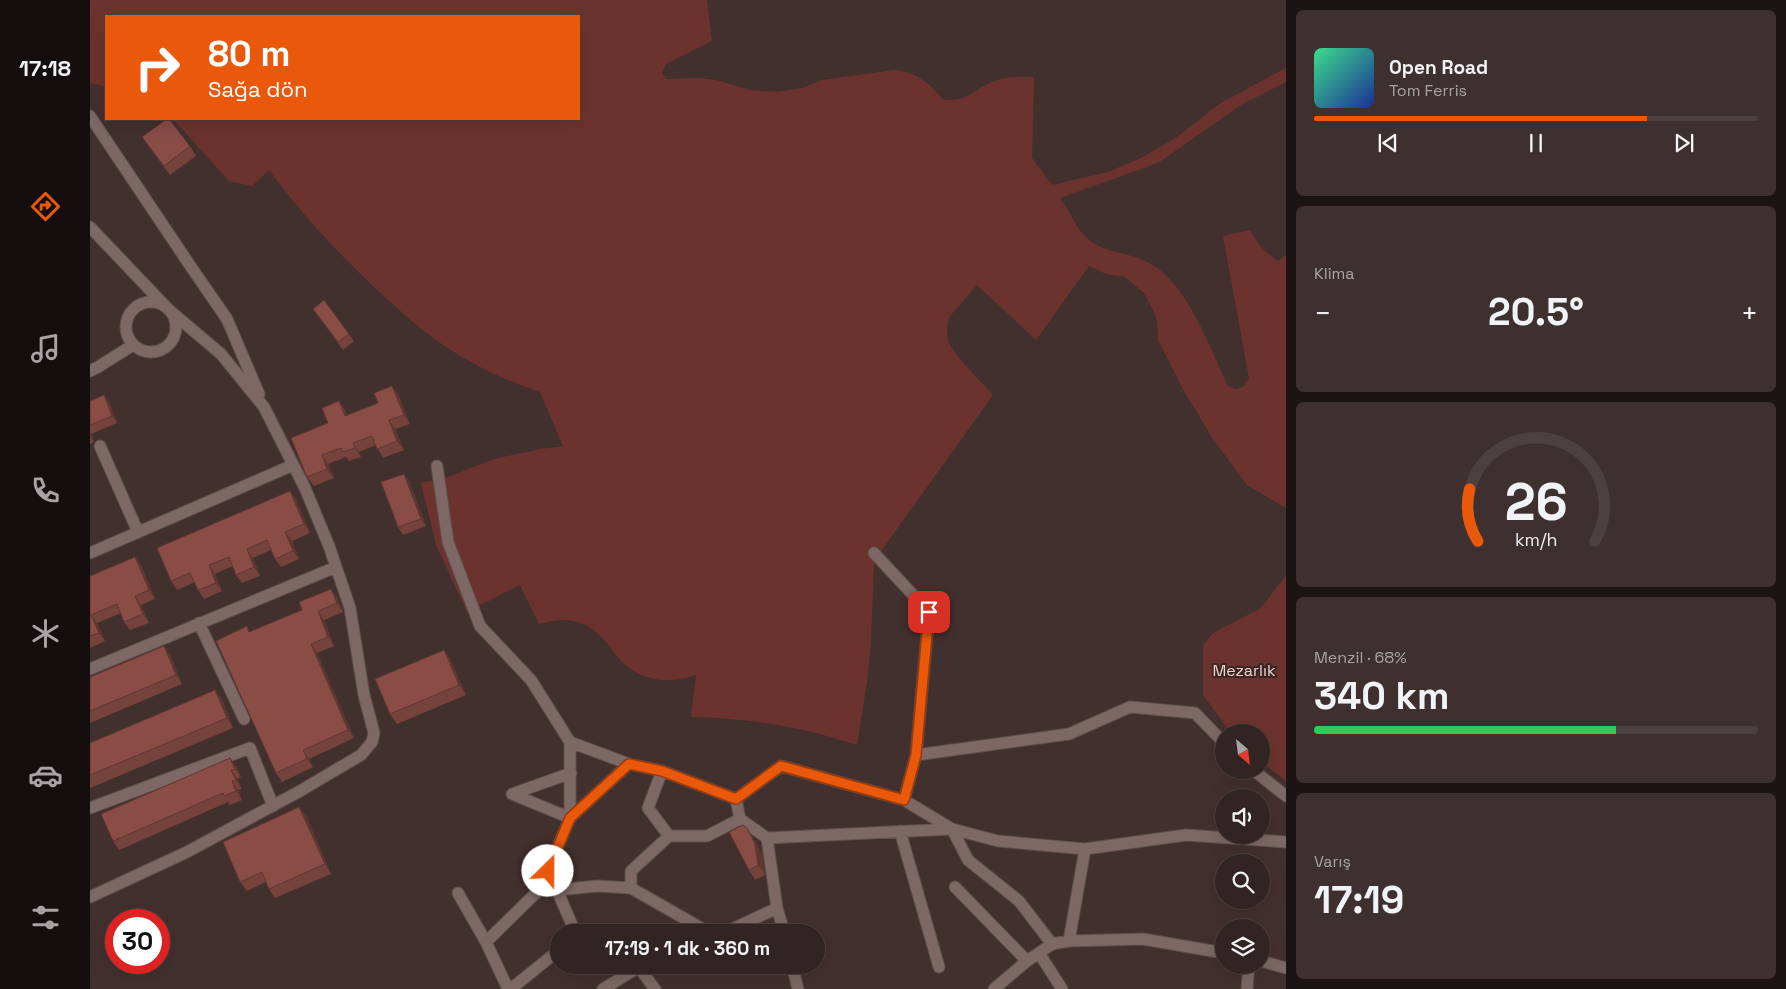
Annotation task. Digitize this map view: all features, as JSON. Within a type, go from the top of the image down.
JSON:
[{"type":"street","points":[[90,116],[227,318],[264,407],[305,488],[336,567],[350,608],[364,695],[374,734],[372,742],[361,754],[273,806],[187,852],[90,897]]},
{"type":"street","points":[[90,227],[169,310],[175,320],[176,332],[166,348],[149,352],[133,345],[127,334],[126,322],[128,316],[141,304],[159,303],[169,310],[221,354],[264,407]]},
{"type":"street","points":[[90,370],[98,368],[133,345]]},
{"type":"street","points":[[100,446],[138,532]]},
{"type":"street","points":[[90,553],[293,465]]},
{"type":"street","points":[[437,466],[448,542],[480,626],[531,680],[570,742],[570,818],[540,889],[486,942]]},
{"type":"street","points":[[874,553],[929,612],[916,755],[904,800]]},
{"type":"street","points":[[90,669],[336,567]]},
{"type":"street","points":[[199,623],[244,719]]},
{"type":"street","points":[[916,755],[1070,734],[1130,707],[1195,713],[1215,734]]},
{"type":"street","points":[[570,742],[629,764],[662,771],[736,799]]},
{"type":"street","points":[[90,808],[250,748],[273,806]]},
{"type":"street","points":[[570,818],[629,764]]},
{"type":"street","points":[[736,799],[781,766],[904,800],[952,829],[998,842],[1085,849],[1186,835],[1286,842]]},
{"type":"street","points":[[662,771],[648,808],[669,836]]},
{"type":"street","points":[[570,818],[512,794],[571,773]]},
{"type":"street","points":[[1264,779],[1286,796]]},
{"type":"street","points":[[736,799],[740,820],[767,838],[952,829]]},
{"type":"street","points":[[630,888],[631,871],[669,836],[707,836],[740,820]]},
{"type":"street","points":[[952,829],[968,860],[1019,901],[1052,944]]},
{"type":"street","points":[[900,831],[939,967]]},
{"type":"street","points":[[767,838],[777,908],[782,924]]},
{"type":"street","points":[[1069,941],[1085,849]]},
{"type":"street","points":[[540,889],[556,890],[597,886],[630,888],[694,924]]},
{"type":"street","points":[[955,887],[1027,962]]},
{"type":"street","points":[[556,890],[571,924]]},
{"type":"street","points":[[458,893],[486,942],[509,989],[550,957]]},
{"type":"street","points":[[743,924],[777,908]]},
{"type":"street","points":[[994,989],[1052,944],[1069,941],[1142,939],[1215,951]]},
{"type":"street","points":[[1039,953],[1062,989]]},
{"type":"street","points":[[1270,964],[1286,968]]},
{"type":"street","points":[[603,989],[626,974]]},
{"type":"street","points":[[644,974],[655,989]]},
{"type":"street","points":[[794,974],[798,989]]},
{"type":"street","points":[[1247,989],[1248,974]]},
{"type":"green space","points":[[90,0],[707,0],[712,41],[666,64],[662,73],[666,79],[699,78],[716,80],[750,90],[777,92],[802,88],[822,80],[894,70],[909,73],[921,79],[942,99],[957,100],[997,80],[1013,77],[1034,77],[1032,158],[1052,185],[1108,172],[1143,157],[1177,137],[1219,104],[1286,68],[1286,82],[1241,105],[1158,163],[1060,198],[1080,230],[1096,245],[1152,264],[1172,282],[1192,309],[1228,386],[1235,389],[1243,387],[1249,378],[1223,236],[1250,230],[1262,247],[1273,258],[1278,261],[1286,255],[1286,508],[1247,485],[1213,439],[1184,391],[1158,340],[1157,320],[1144,293],[1125,277],[1106,274],[1089,266],[1036,340],[977,285],[950,316],[947,337],[955,353],[993,395],[874,561],[871,642],[857,745],[796,728],[734,719],[691,717],[696,675],[675,680],[653,679],[643,676],[625,664],[600,635],[584,625],[563,620],[539,624],[520,585],[467,612],[436,545],[421,483],[448,477],[494,459],[563,446],[540,392],[489,371],[438,341],[395,306],[339,252],[310,221],[269,170],[252,186],[229,181],[174,120],[580,120],[580,15],[105,15],[105,87],[90,83]]},
{"type":"green space","name":"Mezarlık","points":[[1286,575],[1286,781],[1270,769],[1270,724],[1224,724],[1203,695],[1203,645],[1213,633],[1261,608]]},
{"type":"building","points":[[166,120],[170,120],[190,146],[164,166],[142,137]]},
{"type":"building","points":[[324,300],[349,334],[338,342],[313,309]]},
{"type":"building","points":[[392,386],[404,415],[389,420],[397,441],[377,449],[372,436],[353,443],[355,448],[343,452],[341,448],[322,455],[327,469],[307,477],[291,438],[328,423],[322,408],[339,401],[345,416],[378,403],[374,393]]},
{"type":"building","points":[[104,395],[112,416],[90,425],[90,401]]},
{"type":"building","points":[[404,474],[421,519],[398,527],[381,482]]},
{"type":"building","points":[[290,491],[304,524],[285,532],[293,551],[275,559],[267,540],[247,549],[254,567],[236,575],[229,557],[209,565],[216,583],[198,590],[190,573],[171,581],[157,548]]},
{"type":"building","points":[[135,557],[149,590],[135,596],[143,614],[124,622],[117,604],[91,615],[99,633],[90,636],[90,576]]},
{"type":"building","points":[[331,589],[337,603],[318,611],[328,637],[311,644],[348,730],[303,750],[307,759],[276,773],[216,641],[247,626],[249,632],[302,610],[299,602]]},
{"type":"building","points":[[164,646],[176,675],[90,711],[90,677]]},
{"type":"building","points":[[444,650],[459,685],[390,714],[375,679]]},
{"type":"building","points":[[215,690],[227,718],[90,775],[90,743]]},
{"type":"building","points":[[230,758],[235,769],[231,770],[236,780],[232,781],[236,791],[224,796],[223,793],[113,841],[101,814]]},
{"type":"building","points":[[299,807],[325,864],[269,889],[262,872],[240,882],[223,842]]},
{"type":"building","points":[[743,825],[747,828],[755,844],[758,865],[749,870],[729,832]]},
{"type":"route","points":[[548,871],[570,818],[629,764],[662,771],[736,799],[781,766],[904,800],[916,755],[929,612]]}]
